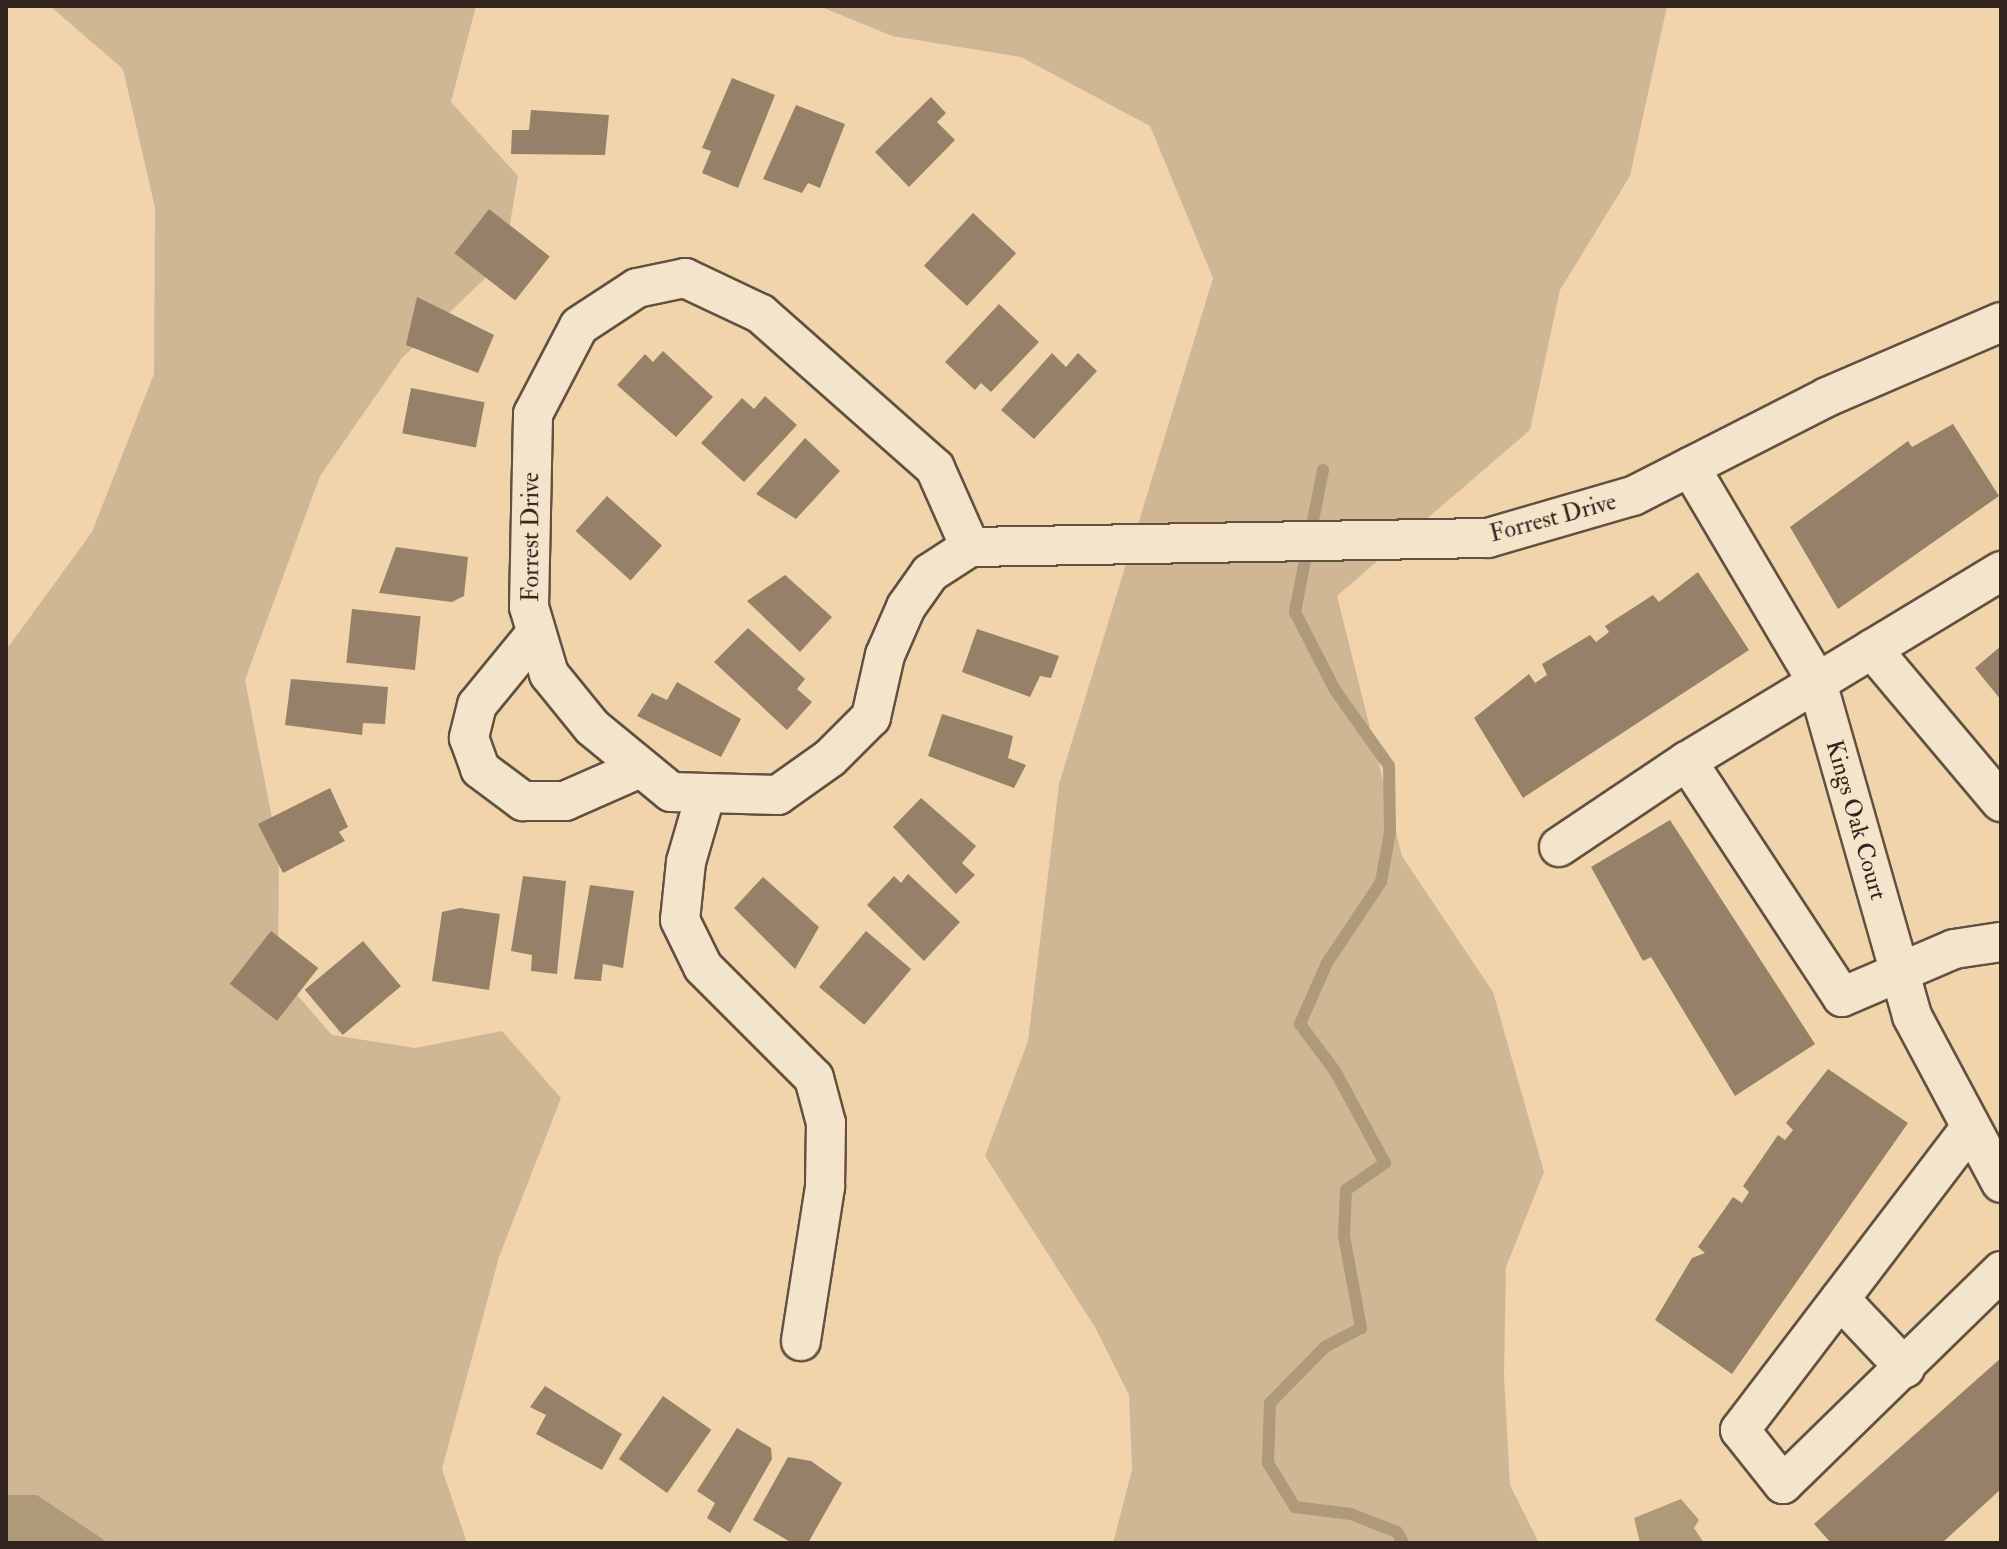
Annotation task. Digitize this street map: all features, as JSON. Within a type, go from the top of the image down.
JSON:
[{"type":"street","name":"Forrest Drive","points":[[970,547],[935,468],[761,314],[685,278],[637,288],[579,326],[533,414],[529,607],[549,674],[638,769],[671,792],[778,795],[830,758],[871,717],[885,655],[906,607],[930,573],[970,547],[1488,538],[1633,496],[2001,322]]},
{"type":"street","name":"Kings Oak Court","points":[[1690,467],[1817,682],[1912,1016],[2001,1183]]},
{"type":"street","points":[[1559,847],[1687,761],[2001,571]]},
{"type":"street","points":[[536,633],[477,705],[469,738],[480,769],[523,801],[565,801],[638,769]]},
{"type":"street","points":[[1872,649],[2001,802]]},
{"type":"street","points":[[1687,761],[1842,997],[1954,949],[2001,942]]},
{"type":"street","points":[[706,793],[686,862],[680,920],[703,967],[814,1078],[826,1123],[825,1187],[801,1341]]},
{"type":"street","points":[[1971,1127],[1740,1430],[1783,1484],[2001,1271]]},
{"type":"street","points":[[1840,1299],[1905,1368]]},
{"type":"shaded area","points":[[50,6],[476,6],[451,102],[518,176],[504,260],[402,358],[320,476],[245,680],[279,854],[278,973],[332,1035],[415,1048],[502,1031],[561,1098],[499,1257],[442,1469],[467,1543],[109,1543],[37,1495],[6,1495],[6,650],[92,532],[154,374],[155,208],[123,69]]},
{"type":"shaded area","points":[[819,6],[1667,6],[1630,176],[1560,290],[1530,430],[1337,596],[1402,856],[1493,992],[1544,1172],[1506,1267],[1504,1375],[1510,1485],[1539,1543],[1113,1543],[1132,1470],[1129,1395],[1095,1327],[985,1156],[1028,1041],[1059,784],[1213,278],[1150,126],[1021,57],[892,36]]},
{"type":"shaded area","points":[[6,1495],[37,1495],[109,1543],[6,1543]]},
{"type":"shaded area","points":[[1681,1499],[1699,1520],[1694,1528],[1704,1543],[1640,1543],[1634,1518]]},
{"type":"building","points":[[732,78],[775,95],[738,188],[702,173],[711,151],[702,148]]},
{"type":"building","points":[[931,97],[946,113],[937,122],[955,140],[909,187],[875,152]]},
{"type":"building","points":[[796,105],[845,124],[820,188],[808,183],[802,193],[763,179]]},
{"type":"building","points":[[531,110],[609,115],[605,155],[511,154],[512,130],[529,130]]},
{"type":"building","points":[[489,209],[550,256],[515,301],[455,253]]},
{"type":"building","points":[[973,213],[1016,253],[967,306],[924,266]]},
{"type":"building","points":[[417,297],[494,335],[478,373],[406,345]]},
{"type":"building","points":[[999,304],[1039,342],[991,392],[981,383],[975,390],[945,362]]},
{"type":"building","points":[[663,351],[713,397],[676,437],[617,385],[645,354],[653,362]]},
{"type":"building","points":[[1052,353],[1066,367],[1078,353],[1097,371],[1034,439],[1001,410]]},
{"type":"building","points":[[411,388],[485,402],[476,447],[402,433]]},
{"type":"building","points":[[765,396],[797,425],[744,482],[701,443],[742,398],[754,409]]},
{"type":"building","points":[[1953,424],[1999,496],[1838,609],[1790,527],[1908,441],[1912,447]]},
{"type":"building","points":[[805,438],[840,471],[796,519],[756,494]]},
{"type":"building","points":[[607,496],[662,546],[631,580],[576,531]]},
{"type":"building","points":[[396,547],[468,557],[464,596],[452,602],[379,593]]},
{"type":"building","points":[[1698,572],[1749,650],[1523,798],[1474,718],[1529,674],[1535,683],[1547,675],[1542,664],[1590,635],[1596,642],[1609,632],[1605,626],[1653,595],[1659,602]]},
{"type":"building","points":[[785,575],[832,617],[800,652],[747,601]]},
{"type":"building","points":[[352,609],[421,616],[415,670],[346,663]]},
{"type":"building","points":[[748,628],[805,679],[797,689],[812,702],[787,730],[714,662]]},
{"type":"building","points":[[977,629],[1059,656],[1051,678],[1040,676],[1030,697],[962,672]]},
{"type":"building","points":[[2001,646],[2001,700],[1975,668]]},
{"type":"building","points":[[291,679],[388,687],[385,724],[363,723],[362,735],[285,725]]},
{"type":"building","points":[[677,682],[741,719],[721,757],[637,716],[652,693],[667,700]]},
{"type":"building","points":[[942,714],[1013,736],[1008,758],[1026,765],[1014,788],[928,756]]},
{"type":"building","points":[[330,788],[348,827],[339,832],[345,841],[283,873],[258,824]]},
{"type":"building","points":[[921,798],[976,846],[962,863],[975,875],[956,894],[893,827]]},
{"type":"building","points":[[1670,820],[1815,1044],[1735,1096],[1651,957],[1643,961],[1591,867]]},
{"type":"building","points":[[908,874],[960,922],[924,961],[867,905],[894,876],[901,883]]},
{"type":"building","points":[[523,876],[566,881],[557,974],[531,971],[532,955],[511,951]]},
{"type":"building","points":[[763,877],[819,927],[795,969],[734,908]]},
{"type":"building","points":[[590,885],[634,891],[623,968],[603,964],[601,981],[574,979]]},
{"type":"building","points":[[460,908],[500,914],[489,990],[432,981],[442,912]]},
{"type":"building","points":[[271,931],[318,968],[277,1021],[230,984]]},
{"type":"building","points":[[866,931],[911,969],[864,1025],[819,987]]},
{"type":"building","points":[[363,941],[401,986],[343,1035],[305,990]]},
{"type":"building","points":[[1828,1069],[1908,1123],[1732,1374],[1655,1320],[1692,1258],[1705,1253],[1698,1247],[1733,1197],[1742,1203],[1749,1192],[1743,1186],[1778,1135],[1785,1140],[1793,1130],[1786,1123]]},
{"type":"building","points":[[2001,1358],[2001,1489],[1942,1543],[1831,1543],[1814,1524]]},
{"type":"building","points":[[545,1386],[622,1434],[602,1470],[536,1434],[546,1415],[530,1407]]},
{"type":"building","points":[[663,1396],[711,1430],[667,1493],[619,1459]]},
{"type":"building","points":[[737,1428],[771,1448],[772,1459],[730,1533],[707,1518],[715,1503],[697,1491]]},
{"type":"building","points":[[788,1457],[811,1461],[842,1483],[808,1543],[792,1543],[753,1520]]},
{"type":"waterway","points":[[1323,470],[1295,612],[1335,690],[1389,766],[1390,832],[1381,882],[1327,963],[1300,1024],[1335,1071],[1385,1163],[1346,1190],[1344,1236],[1361,1328],[1325,1347],[1270,1403],[1268,1463],[1295,1507],[1351,1514],[1397,1532],[1403,1543]]}]
